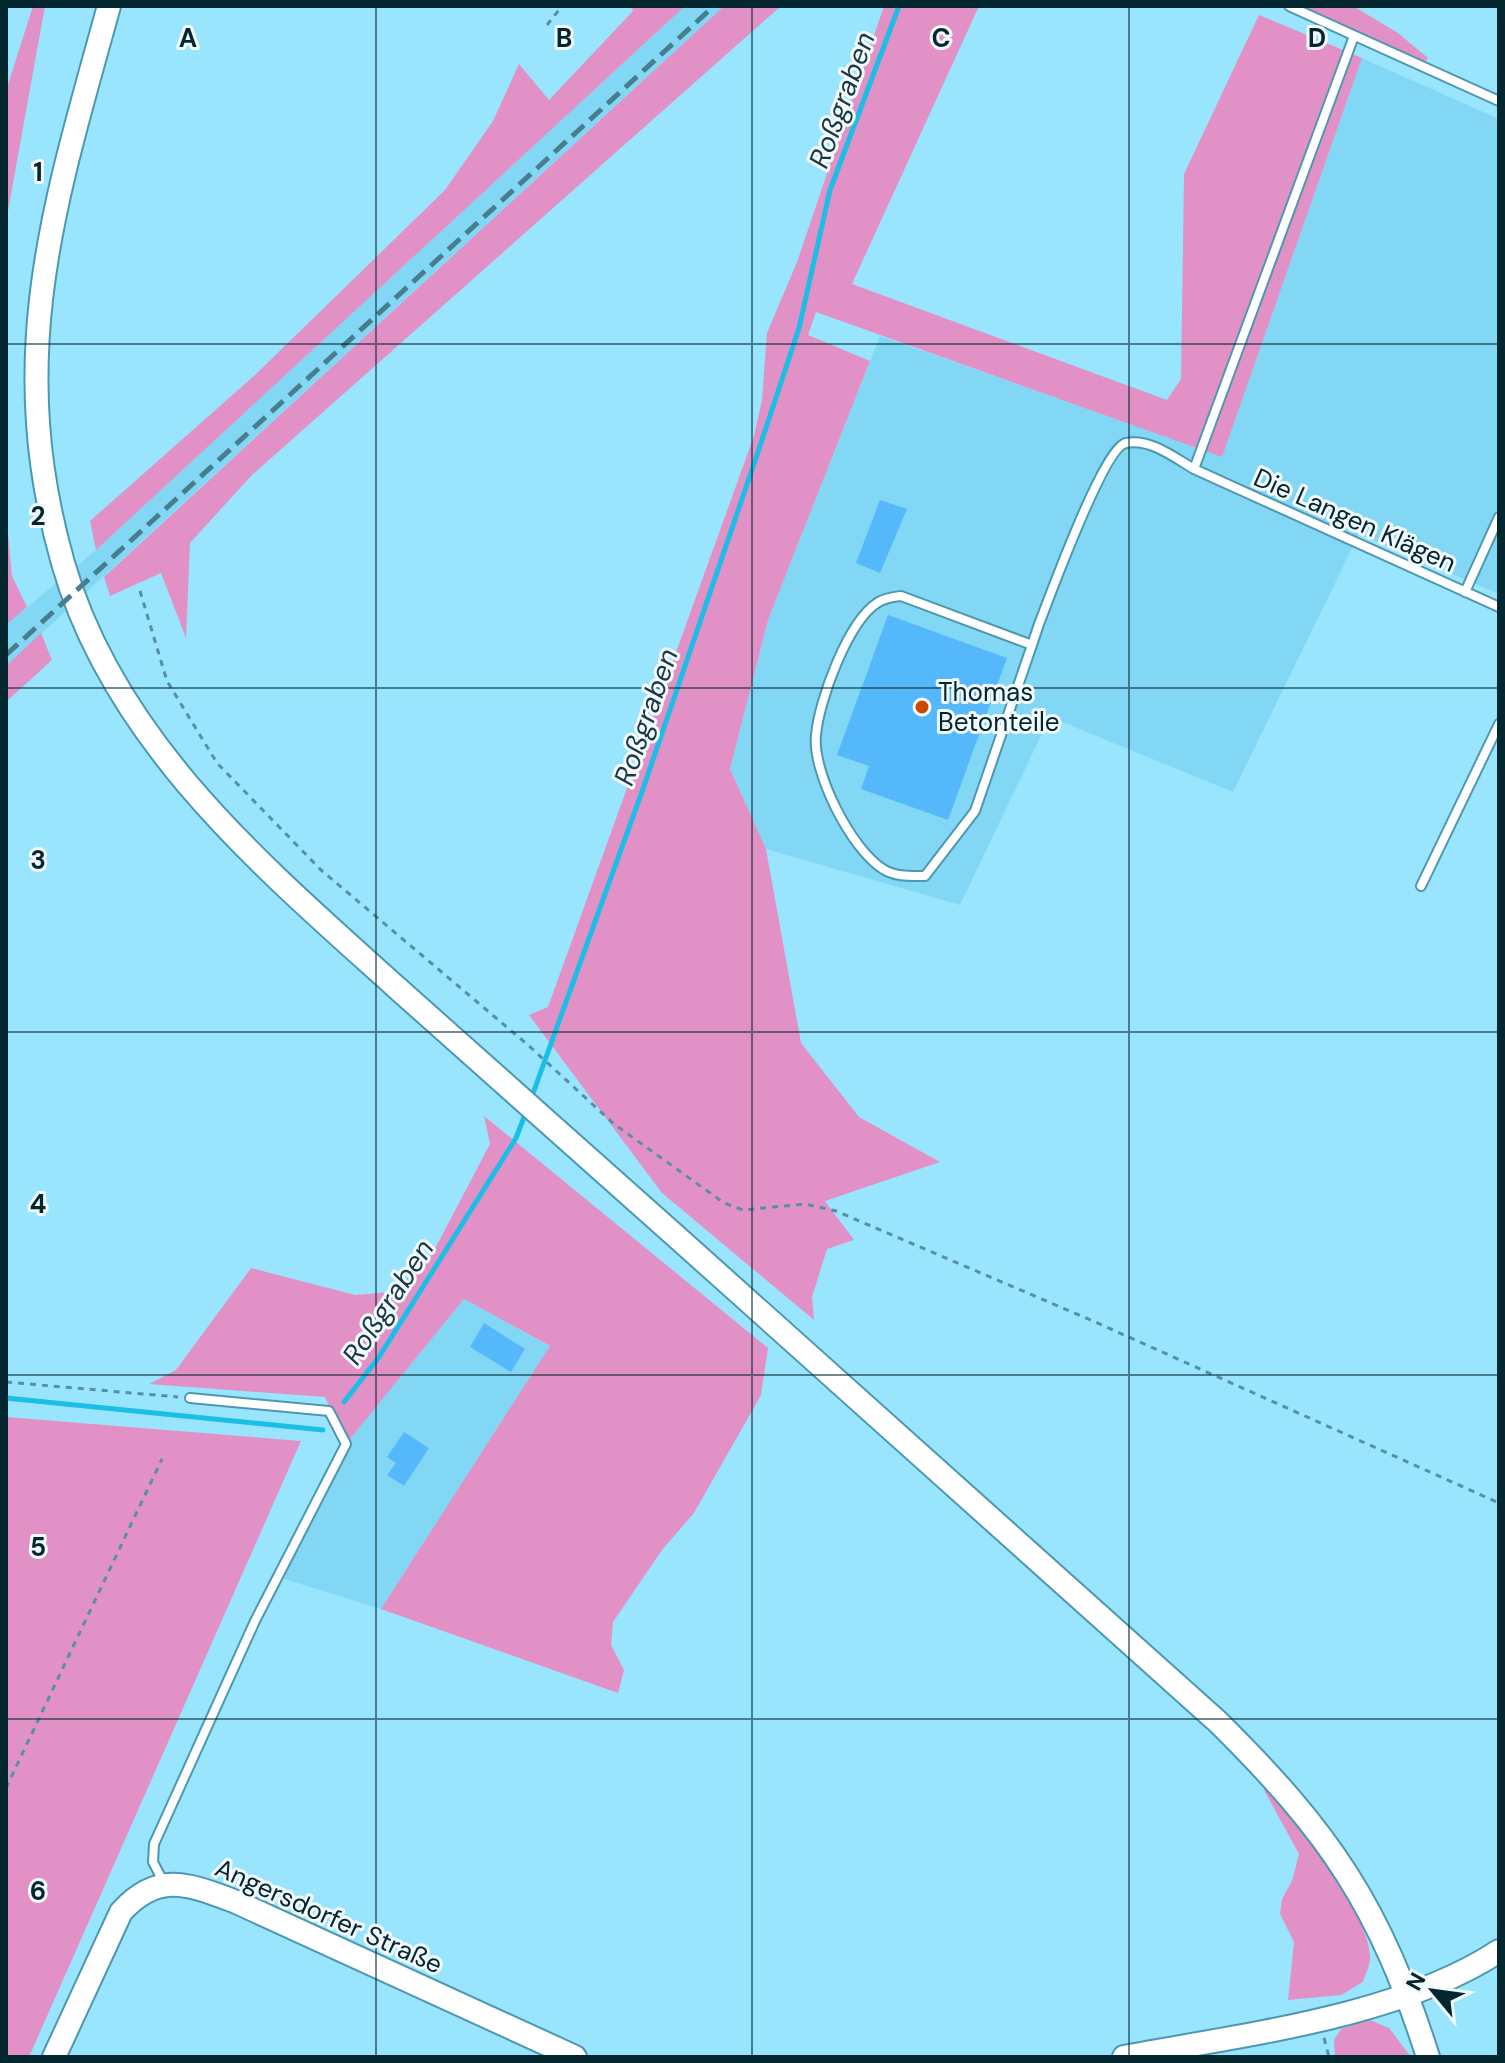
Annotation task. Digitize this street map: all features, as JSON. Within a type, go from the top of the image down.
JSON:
[{"type":"main road","points":[[109,6],[50,232],[34,349],[40,459],[64,567],[84,619],[133,712],[199,796],[276,876],[551,1127],[1218,1722],[1281,1785],[1350,1874],[1380,1928],[1398,1996],[1428,2057]]},
{"type":"main road","points":[[54,2057],[121,1912],[137,1895],[164,1883]]},
{"type":"main road","name":"Angersdorfer Straße","points":[[164,1883],[190,1885],[234,1901],[575,2057]]},
{"type":"main road","points":[[1124,2057],[1285,2027],[1398,1996],[1473,1967],[1499,1951]]},
{"type":"lane","points":[[1289,6],[1499,101]]},
{"type":"lane","points":[[1194,469],[1354,36]]},
{"type":"lane","name":"Die Langen Klägen","points":[[1032,645],[1099,477],[1118,446],[1128,442],[1145,444],[1499,607]]},
{"type":"lane","points":[[1465,592],[1499,517]]},
{"type":"lane","points":[[901,596],[1032,645],[975,811],[925,876],[901,876],[882,869],[856,842],[834,801],[819,769],[815,736],[825,697],[860,619],[879,601],[901,596]]},
{"type":"lane","points":[[1421,886],[1499,724]]},
{"type":"lane","points":[[164,1883],[153,1862],[154,1844],[255,1621],[346,1444],[329,1411],[190,1398]]},
{"type":"path","points":[[547,25],[562,6]]},
{"type":"path","points":[[140,591],[167,681],[217,763],[321,870],[528,1045],[614,1124],[724,1203],[743,1210],[805,1204],[836,1211],[1093,1321],[1499,1503]]},
{"type":"path","points":[[6,1382],[190,1398]]},
{"type":"path","points":[[6,1788],[162,1459]]},
{"type":"shaded area","points":[[33,6],[45,6],[6,222],[6,91]]},
{"type":"shaded area","points":[[631,6],[685,6],[96,550],[90,521],[255,375],[445,190],[493,121],[519,64],[549,100],[633,11]]},
{"type":"shaded area","points":[[685,6],[724,6],[6,666],[6,625],[96,550]]},
{"type":"shaded area","points":[[724,6],[781,6],[252,475],[190,543],[186,638],[161,573],[110,596],[104,577]]},
{"type":"shaded area","points":[[884,6],[979,6],[852,284],[1167,400],[1181,379],[1184,174],[1259,15],[1362,58],[1222,457],[816,312],[808,335],[870,361],[768,620],[730,769],[766,849],[801,1043],[859,1117],[940,1162],[825,1201],[854,1240],[827,1249],[812,1297],[814,1320],[662,1193],[529,1015],[548,1007],[754,436],[762,400],[767,333],[797,262]]},
{"type":"shaded area","points":[[1289,6],[1353,6],[1398,33],[1428,58],[1422,67]]},
{"type":"shaded area","points":[[1362,58],[1499,119],[1499,594],[1359,534],[1233,792],[1050,717],[960,905],[766,849],[730,769],[768,620],[880,336],[1222,456]]},
{"type":"shaded area","points":[[6,512],[12,576],[27,607],[6,625]]},
{"type":"shaded area","points":[[41,633],[52,660],[6,702],[6,666]]},
{"type":"shaded area","points":[[484,1116],[768,1348],[761,1395],[694,1513],[662,1550],[613,1622],[611,1645],[624,1670],[618,1693],[381,1609],[550,1346],[464,1299],[346,1444],[325,1397],[149,1384],[176,1370],[251,1268],[355,1295],[392,1292],[429,1260],[490,1144]]},
{"type":"shaded area","points":[[464,1299],[551,1347],[381,1609],[278,1577],[346,1444]]},
{"type":"shaded area","points":[[6,1417],[301,1441],[29,2057],[6,2057]]},
{"type":"shaded area","points":[[1265,1785],[1328,1868],[1358,1918],[1367,1940],[1370,1961],[1363,1982],[1341,1995],[1288,2000],[1294,1942],[1280,1914],[1282,1899],[1292,1881],[1299,1854],[1264,1790]]},
{"type":"shaded area","points":[[1370,2020],[1389,2028],[1411,2057],[1335,2057],[1334,2040],[1341,2029]]},
{"type":"building","points":[[880,500],[907,509],[880,573],[856,563]]},
{"type":"building","name":"Thomas Betonteile","points":[[888,615],[1007,658],[948,820],[861,789],[869,766],[837,755]]},
{"type":"building","points":[[484,1323],[525,1349],[511,1372],[470,1347]]},
{"type":"building","points":[[404,1432],[429,1448],[404,1486],[387,1475],[396,1463],[387,1457]]},
{"type":"waterway","name":"Roßgraben","points":[[531,1099],[644,786],[757,455],[799,328],[830,190],[899,6]]},
{"type":"waterway","name":"Roßgraben","points":[[344,1402],[379,1357],[516,1138],[526,1112]]},
{"type":"waterway","name":"Roßgraben","points":[[6,1398],[323,1430]]},
{"type":"railway","points":[[6,655],[714,6]]},
{"type":"place","name":"Thomas Betonteile","points":[[922,707]]}]
